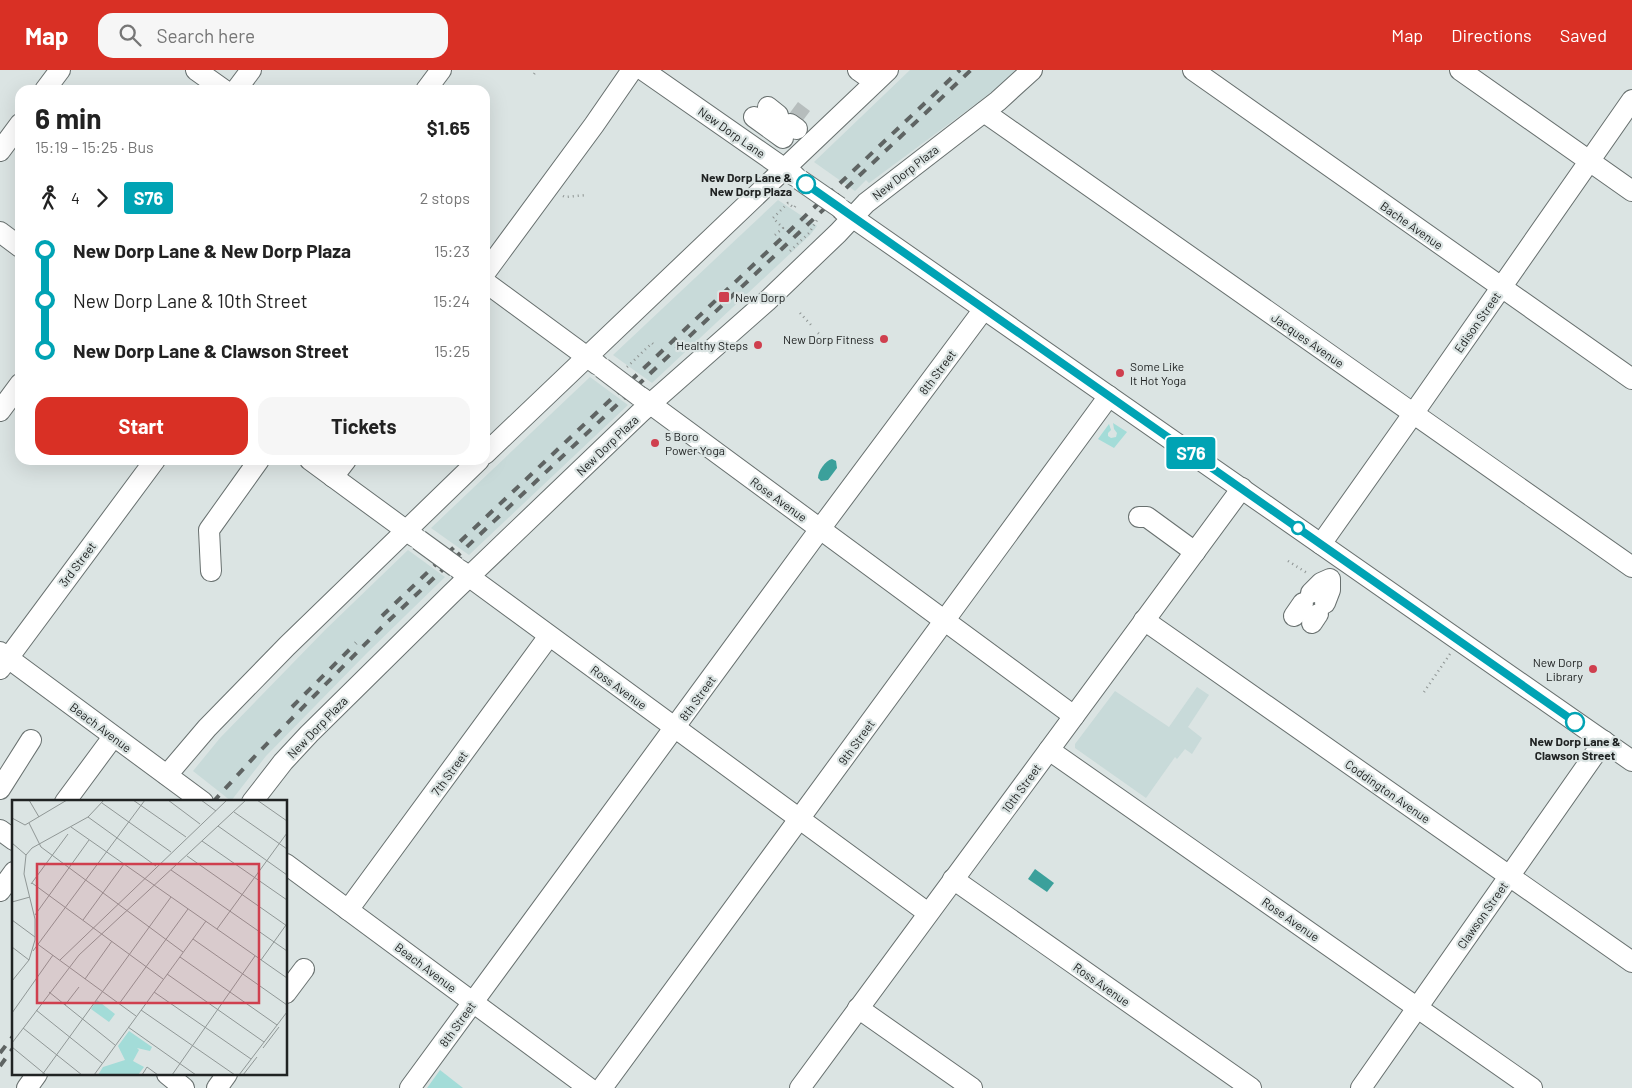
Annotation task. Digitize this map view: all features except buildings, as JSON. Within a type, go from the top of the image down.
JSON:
[{"type":"street","points":[[49,85],[60,70]]},
{"type":"street","points":[[196,70],[217,85]]},
{"type":"street","points":[[240,85],[251,70]]},
{"type":"street","points":[[430,85],[441,70]]},
{"type":"street","points":[[490,266],[632,70]]},
{"type":"street","name":"New Dorp Lane","points":[[643,70],[1632,761]]},
{"type":"street","points":[[490,450],[595,362],[792,174],[882,76],[858,70]]},
{"type":"street","name":"New Dorp Plaza","points":[[254,800],[283,762],[463,572],[645,400],[767,301],[838,233],[846,212],[866,203],[1010,92],[1032,70]]},
{"type":"street","name":"Bache Avenue","points":[[1193,70],[1632,379]]},
{"type":"street","points":[[1460,70],[1632,191]]},
{"type":"street","name":"Edison Street","points":[[1321,544],[1632,100]]},
{"type":"street","name":"Jacques Avenue","points":[[984,112],[1632,567]]},
{"type":"street","points":[[0,151],[15,131]]},
{"type":"street","points":[[0,232],[15,243]]},
{"type":"street","name":"Rose Avenue","points":[[490,286],[1074,716]]},
{"type":"street","name":"8th Street","points":[[410,1088],[984,308]]},
{"type":"street","points":[[0,411],[15,391]]},
{"type":"street","name":"9th Street","points":[[602,1088],[1109,396]]},
{"type":"street","name":"3rd Street","points":[[3,659],[151,465]]},
{"type":"street","points":[[211,571],[209,530],[254,465]]},
{"type":"street","name":"Ross Avenue","points":[[317,465],[928,913]]},
{"type":"street","points":[[333,477],[342,465]]},
{"type":"street","points":[[173,779],[188,749],[253,680],[412,535],[475,465]]},
{"type":"street","name":"10th Street","points":[[800,1088],[1242,488]]},
{"type":"street","points":[[1139,516],[1147,517],[1195,552]]},
{"type":"street","points":[[1310,609],[1330,590],[1330,579],[1344,560]]},
{"type":"street","name":"Coddington Avenue","points":[[1144,620],[1632,962]]},
{"type":"street","name":"7th Street","points":[[348,910],[549,636]]},
{"type":"street","name":"Beach Avenue","points":[[3,659],[200,800]]},
{"type":"street","points":[[66,800],[113,737]]},
{"type":"street","points":[[0,789],[31,740]]},
{"type":"street","name":"Clawson Street","points":[[1361,1088],[1604,741]]},
{"type":"street","name":"Rose Avenue","points":[[1049,750],[1532,1088]]},
{"type":"street","points":[[0,830],[12,839]]},
{"type":"street","name":"Beach Avenue","points":[[288,865],[590,1088]]},
{"type":"street","points":[[0,891],[12,875]]},
{"type":"street","name":"Ross Avenue","points":[[953,879],[1251,1088]]},
{"type":"street","points":[[288,990],[304,969]]},
{"type":"street","points":[[858,1008],[972,1088]]},
{"type":"street","points":[[27,1088],[36,1076]]},
{"type":"street","points":[[169,1076],[184,1088]]},
{"type":"street","points":[[217,1088],[226,1076]]},
{"type":"path","points":[[534,74],[537,70]]},
{"type":"path","points":[[560,193],[565,198],[587,195]]},
{"type":"path","points":[[775,235],[783,228],[774,218],[788,203],[794,208],[796,205]]},
{"type":"path","points":[[790,250],[809,233],[817,220]]},
{"type":"path","points":[[800,313],[812,326]]},
{"type":"path","points":[[818,333],[824,339]]},
{"type":"path","points":[[628,366],[652,343],[654,345]]},
{"type":"path","points":[[1288,561],[1304,571]]},
{"type":"path","points":[[1424,692],[1450,654]]},
{"type":"shaded area","points":[[910,70],[1017,70],[1000,86],[869,183],[866,180],[855,191],[814,162]]},
{"type":"shaded area","points":[[778,200],[817,226],[810,235],[652,383],[613,355]]},
{"type":"shaded area","points":[[590,377],[628,405],[469,555],[431,528]]},
{"type":"shaded area","points":[[1113,423],[1127,432],[1114,448],[1098,439],[1109,424],[1111,430],[1108,436],[1111,438],[1116,437],[1117,433]]},
{"type":"shaded area","points":[[832,459],[836,461],[837,468],[828,480],[821,481],[818,475],[821,469],[824,464]]},
{"type":"shaded area","points":[[408,550],[445,577],[266,756],[232,800],[230,800],[193,771],[220,738],[325,630]]},
{"type":"shaded area","points":[[1197,687],[1209,695],[1188,727],[1202,738],[1192,754],[1185,749],[1177,759],[1175,757],[1146,798],[1075,748],[1075,744],[1115,691],[1169,727]]},
{"type":"shaded area","points":[[1035,869],[1054,883],[1047,892],[1028,879]]},
{"type":"shaded area","points":[[440,1070],[463,1088],[427,1088]]},
{"type":"tunnel","points":[[792,110],[804,119]]},
{"type":"railway","points":[[382,616],[960,70]]},
{"type":"railway","points":[[215,800],[256,755],[381,628],[971,70]]},
{"type":"railway","points":[[292,707],[356,643]]},
{"type":"railway","points":[[0,1053],[12,1038]]},
{"type":"railway","points":[[0,1066],[12,1050]]},
{"type":"bus line","name":"S76","points":[[806,184],[1575,722]]},
{"type":"place","name":"New Dorp Lane & New Dorp Plaza","points":[[806,184]]},
{"type":"place","name":"New Dorp","points":[[724,297]]},
{"type":"place","name":"New Dorp Fitness","points":[[884,339]]},
{"type":"place","name":"Healthy Steps","points":[[758,345]]},
{"type":"place","name":"Some Like It Hot Yoga","points":[[1120,373]]},
{"type":"place","name":"5 Boro Power Yoga","points":[[655,443]]},
{"type":"place","name":"New Dorp Library","points":[[1593,669]]},
{"type":"place","name":"New Dorp Lane & Clawson Street","points":[[1575,722]]}]
